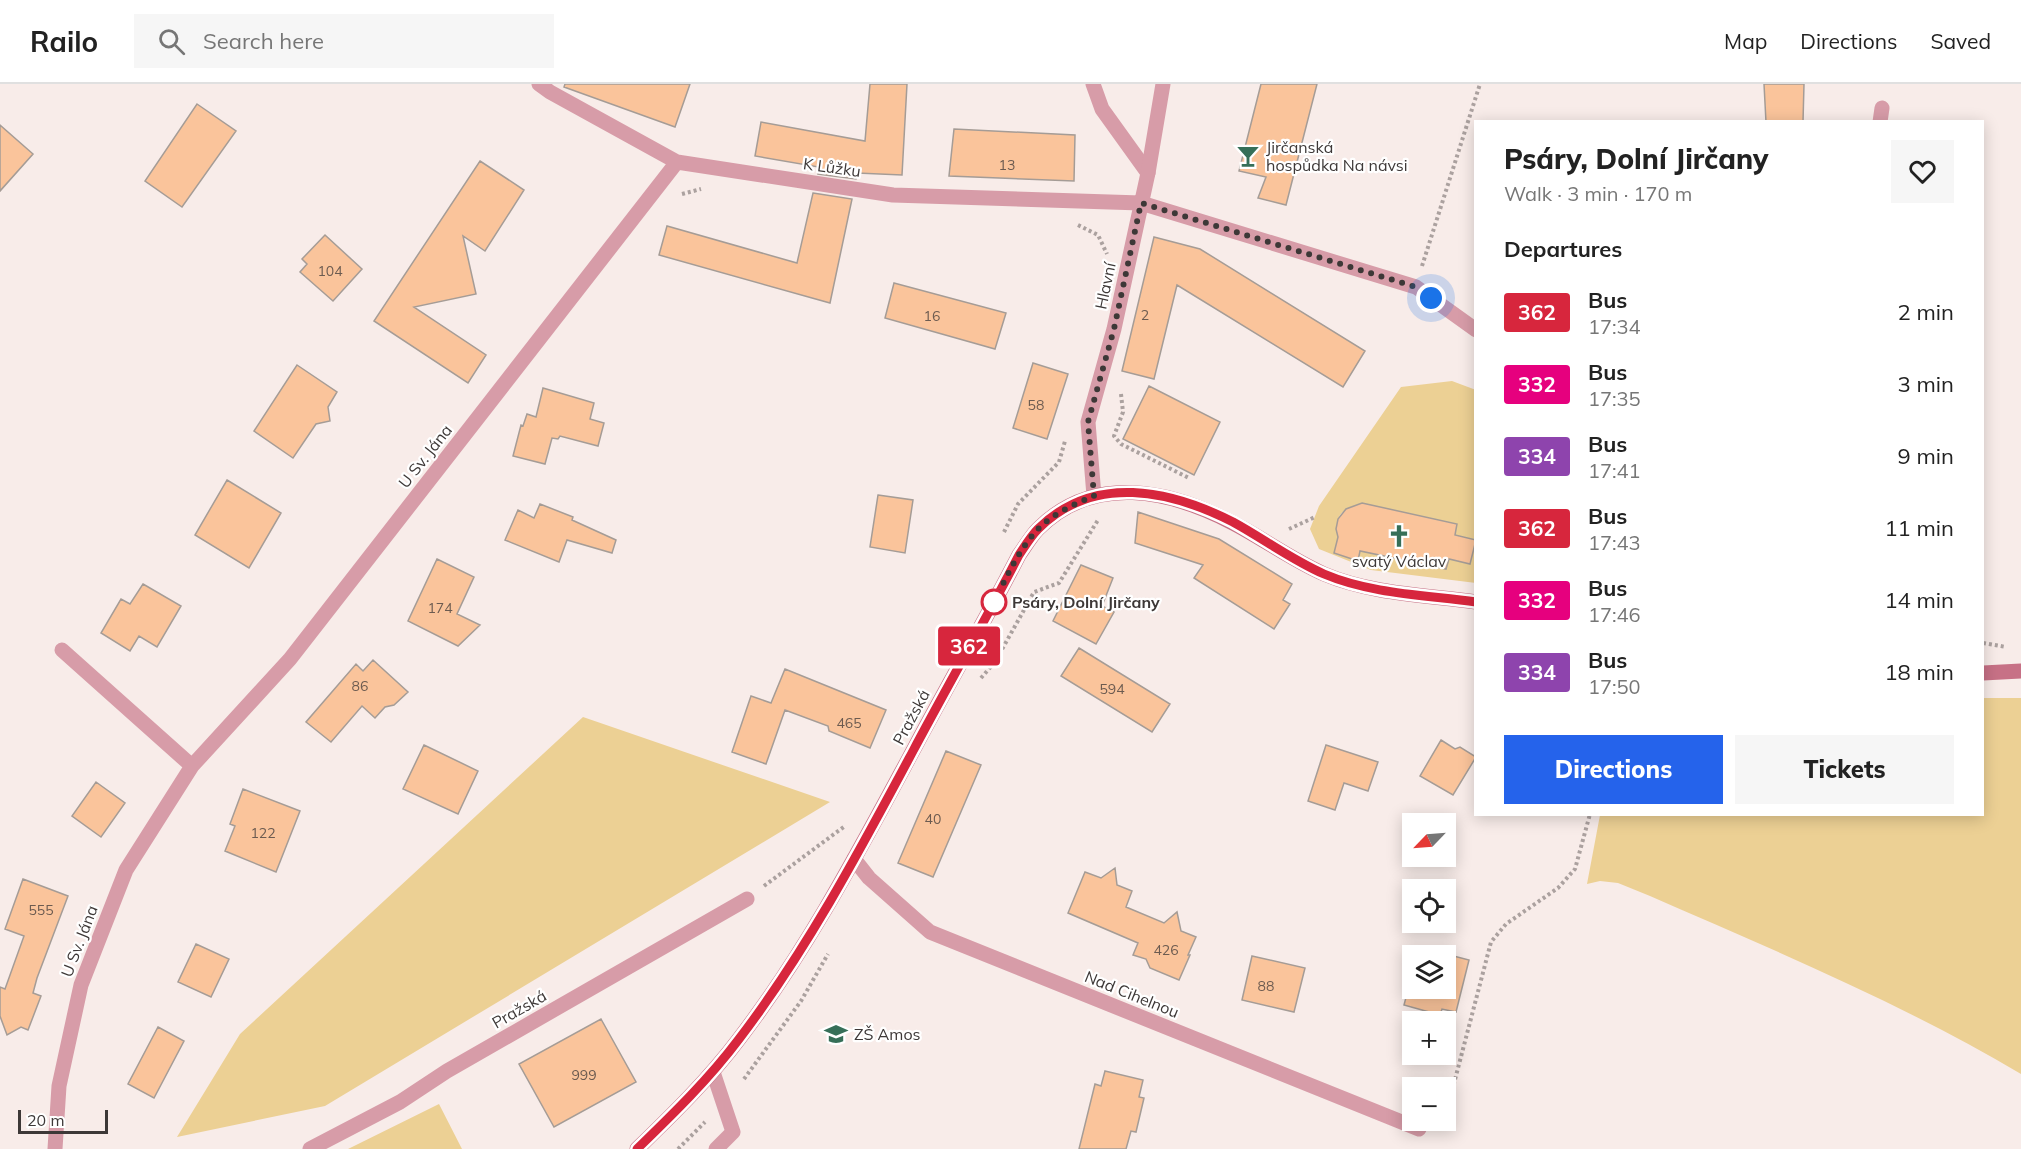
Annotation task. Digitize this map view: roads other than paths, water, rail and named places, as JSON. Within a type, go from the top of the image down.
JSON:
[{"type":"main road","name":"Pražská","points":[[637,1149],[713,1072],[772,994],[854,860],[1019,555],[1037,530],[1056,514],[1094,496],[1128,491],[1178,500],[1233,523],[1324,573],[1357,586],[1474,602]]},
{"type":"main road","points":[[1984,673],[2021,671]]},
{"type":"street","name":"K Lůžku","points":[[539,84],[678,162],[893,195],[1141,203],[1416,287],[1474,329]]},
{"type":"street","points":[[1093,84],[1102,109],[1148,173]]},
{"type":"street","name":"Hlavní","points":[[1094,496],[1088,422],[1114,329],[1148,173],[1163,84]]},
{"type":"street","name":"U Sv. Jána","points":[[55,1149],[59,1086],[81,985],[126,870],[192,766],[290,659],[678,162]]},
{"type":"street","points":[[62,650],[192,766]]},
{"type":"street","name":"Nad Cihelnou","points":[[854,860],[869,878],[930,932],[1402,1122]]},
{"type":"street","name":"Pražská","points":[[310,1149],[400,1102],[447,1071],[747,899]]},
{"type":"street","points":[[713,1072],[733,1132],[716,1149]]},
{"type":"place","name":"Jirčanská hospůdka Na návsi","points":[[1248,156]]},
{"type":"place","name":"svatý Václav","points":[[1399,536]]},
{"type":"place","name":"Psáry, Dolní Jirčany","points":[[994,602]]},
{"type":"place","name":"ZŠ Amos","points":[[836,1034]]}]
